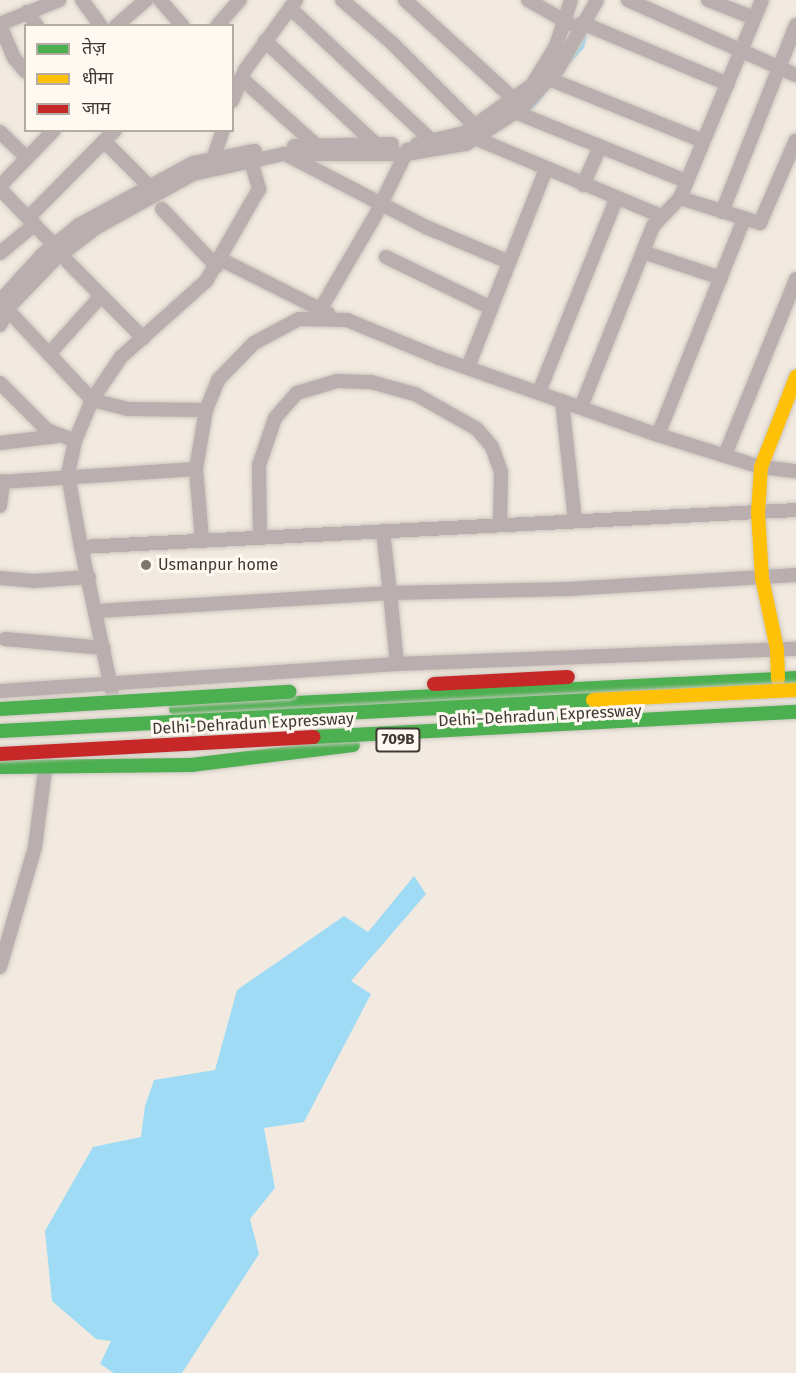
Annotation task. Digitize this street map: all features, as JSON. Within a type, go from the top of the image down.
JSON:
[{"type":"main road","points":[[778,673],[777,649],[762,578],[758,513],[761,467],[796,377]]},
{"type":"main road","points":[[0,709],[778,673],[796,667]]},
{"type":"main road","name":"Delhi–Dehradun Expressway","points":[[0,717],[237,706],[778,673],[796,678]]},
{"type":"main road","name":"Delhi-Dehradun Expressway","points":[[0,731],[796,690]]},
{"type":"main road","points":[[237,706],[239,759]]},
{"type":"main road","name":"Delhi-Dehradun Expressway","points":[[0,754],[796,712]]},
{"type":"main road","name":"Delhi–Dehradun Expressway","points":[[0,767],[191,765],[404,739],[796,719]]},
{"type":"street","points":[[24,70],[14,58],[0,25],[59,0]]},
{"type":"street","points":[[82,0],[100,24]]},
{"type":"street","points":[[118,24],[146,0]]},
{"type":"street","points":[[160,0],[181,24]]},
{"type":"street","points":[[219,24],[240,0]]},
{"type":"street","points":[[342,0],[392,43],[471,132],[546,170],[659,215]]},
{"type":"street","points":[[405,0],[519,111],[686,182]]},
{"type":"street","points":[[528,0],[564,20],[583,22],[728,84]]},
{"type":"street","points":[[519,111],[544,69],[571,0]]},
{"type":"street","points":[[2,304],[97,227],[193,174],[252,157],[316,145],[376,144],[408,150],[432,141],[471,132],[519,111],[553,81],[583,22],[597,0]]},
{"type":"street","points":[[628,0],[796,75]]},
{"type":"street","points":[[708,0],[754,18]]},
{"type":"street","points":[[581,407],[659,215],[680,198],[762,0]]},
{"type":"street","points":[[234,96],[241,78],[293,4],[432,141]]},
{"type":"street","points":[[27,12],[36,24]]},
{"type":"street","points":[[722,212],[796,25]]},
{"type":"street","points":[[265,41],[376,144]]},
{"type":"street","points":[[241,78],[316,145]]},
{"type":"street","points":[[553,81],[703,141]]},
{"type":"street","points":[[0,132],[27,158]]},
{"type":"street","points":[[52,132],[0,188],[54,245]]},
{"type":"street","points":[[0,253],[113,132]]},
{"type":"street","points":[[214,156],[222,132]]},
{"type":"street","points":[[282,152],[326,155],[466,144],[471,132]]},
{"type":"street","points":[[680,198],[760,223],[796,140]]},
{"type":"street","points":[[104,141],[149,186]]},
{"type":"street","points":[[583,185],[600,147]]},
{"type":"street","points":[[320,310],[381,204],[408,150]]},
{"type":"street","points":[[282,152],[381,204],[509,262]]},
{"type":"street","points":[[0,325],[2,304],[54,245],[80,225],[149,186],[214,156],[252,157]]},
{"type":"street","points":[[114,712],[97,611],[81,547],[68,475],[75,441],[92,400],[109,371],[195,292],[218,263],[259,189],[252,157]]},
{"type":"street","points":[[468,367],[546,170]]},
{"type":"street","points":[[540,393],[616,199]]},
{"type":"street","points":[[162,209],[218,263],[335,317],[658,435],[761,467],[796,471]]},
{"type":"street","points":[[658,435],[744,219]]},
{"type":"street","points":[[643,252],[721,278]]},
{"type":"street","points":[[386,257],[491,308]]},
{"type":"street","points":[[68,262],[143,338]]},
{"type":"street","points":[[725,455],[796,279]]},
{"type":"street","points":[[49,354],[101,296]]},
{"type":"street","points":[[2,304],[92,400],[127,409],[206,410]]},
{"type":"street","points":[[202,540],[196,470],[206,410],[218,380],[254,343],[299,319],[335,317]]},
{"type":"street","points":[[260,538],[259,465],[265,439],[275,418],[297,393],[338,381],[371,382],[415,394],[477,429],[492,447],[501,472],[500,523]]},
{"type":"street","points":[[0,384],[47,430],[75,441]]},
{"type":"street","points":[[562,401],[575,520]]},
{"type":"street","points":[[0,443],[58,436]]},
{"type":"street","points":[[0,506],[2,482],[68,475],[196,470]]},
{"type":"street","points":[[81,547],[383,532],[500,523],[796,510]]},
{"type":"street","points":[[383,532],[397,664]]},
{"type":"street","points":[[97,611],[390,593],[568,589],[796,575]]},
{"type":"street","points":[[0,578],[33,581],[88,577]]},
{"type":"street","points":[[5,639],[104,648]]},
{"type":"street","points":[[0,691],[397,664],[796,648]]},
{"type":"street","points":[[0,967],[35,848],[47,766],[40,716]]},
{"type":"water","points":[[414,876],[426,894],[351,981],[371,994],[304,1122],[264,1128],[275,1188],[250,1219],[259,1254],[182,1373],[114,1373],[100,1364],[111,1341],[96,1339],[52,1301],[45,1231],[93,1147],[141,1137],[145,1106],[154,1080],[215,1070],[237,990],[344,916],[368,932]]},
{"type":"waterway","points":[[569,62],[582,47],[585,37]]},
{"type":"waterway","points":[[527,113],[542,96]]},
{"type":"traffic: fast","points":[[176,709],[796,678]]},
{"type":"traffic: fast","points":[[0,709],[290,692]]},
{"type":"traffic: fast","points":[[0,731],[593,700]]},
{"type":"traffic: fast","points":[[314,737],[796,712]]},
{"type":"traffic: fast","points":[[0,767],[191,765],[353,745]]},
{"type":"traffic: slow","points":[[778,679],[777,649],[762,578],[758,513],[761,467],[796,377]]},
{"type":"traffic: slow","points":[[593,700],[796,690]]},
{"type":"traffic: jam","points":[[434,684],[568,677]]},
{"type":"traffic: jam","points":[[0,754],[314,737]]},
{"type":"place","name":"Usmanpur home","points":[[146,565]]}]
